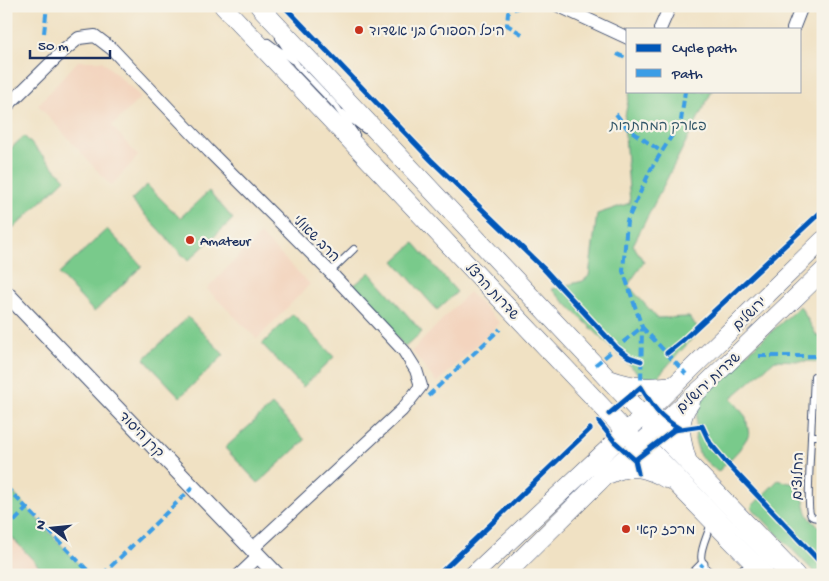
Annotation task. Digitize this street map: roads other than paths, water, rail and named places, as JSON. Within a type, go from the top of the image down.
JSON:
[{"type":"main road","name":"שדרות הרצל","points":[[257,6],[607,378],[632,420],[647,438],[689,465],[796,575]]},
{"type":"main road","name":"שדרות הרצל","points":[[227,10],[501,298],[632,420],[647,438],[676,484],[762,572]]},
{"type":"main road","name":"ירושלים","points":[[675,386],[823,240]]},
{"type":"main road","name":"שדרות ירושלים","points":[[505,575],[605,476],[705,385],[823,271]]},
{"type":"main road","points":[[607,378],[640,387],[675,386]]},
{"type":"main road","points":[[689,465],[680,429],[688,406],[705,385]]},
{"type":"main road","name":"שדרות ירושלים","points":[[474,575],[632,420],[675,386]]},
{"type":"main road","points":[[605,476],[622,469],[638,468],[655,472],[676,484]]},
{"type":"street","points":[[559,6],[626,37]]},
{"type":"street","points":[[660,28],[670,6]]},
{"type":"street","points":[[793,28],[802,6]]},
{"type":"street","name":"הרב שאולי","points":[[6,107],[62,52],[79,38],[95,36],[112,49],[209,151],[330,272],[404,351],[416,370],[421,386],[402,410],[256,553]]},
{"type":"street","name":"קרן היסוד","points":[[6,294],[277,575]]},
{"type":"street","points":[[239,575],[256,553]]},
{"type":"street","points":[[692,575],[703,564]]},
{"type":"lane","points":[[257,6],[298,65],[336,106],[406,164]]},
{"type":"lane","points":[[227,10],[298,65]]},
{"type":"lane","points":[[336,106],[389,182]]},
{"type":"lane","points":[[330,272],[354,249]]},
{"type":"lane","points":[[512,277],[632,420]]},
{"type":"lane","points":[[811,436],[814,376]]},
{"type":"lane","name":"החלוצים","points":[[823,436],[811,436],[809,512],[814,518],[823,518]]},
{"type":"lane","points":[[647,438],[781,575]]},
{"type":"lane","points":[[711,503],[762,572]]},
{"type":"lane","points":[[712,521],[700,556],[703,564],[711,573],[716,575]]},
{"type":"lane","points":[[725,575],[745,567],[762,572]]},
{"type":"place","name":"היכל הספורט בני אשדוד","points":[[359,30]]},
{"type":"place","name":"Amateur","points":[[190,240]]},
{"type":"place","name":"מרכז קאי","points":[[626,529]]},
{"type":"park label","name":"פארק המחתרות","points":[[658,125]]}]
